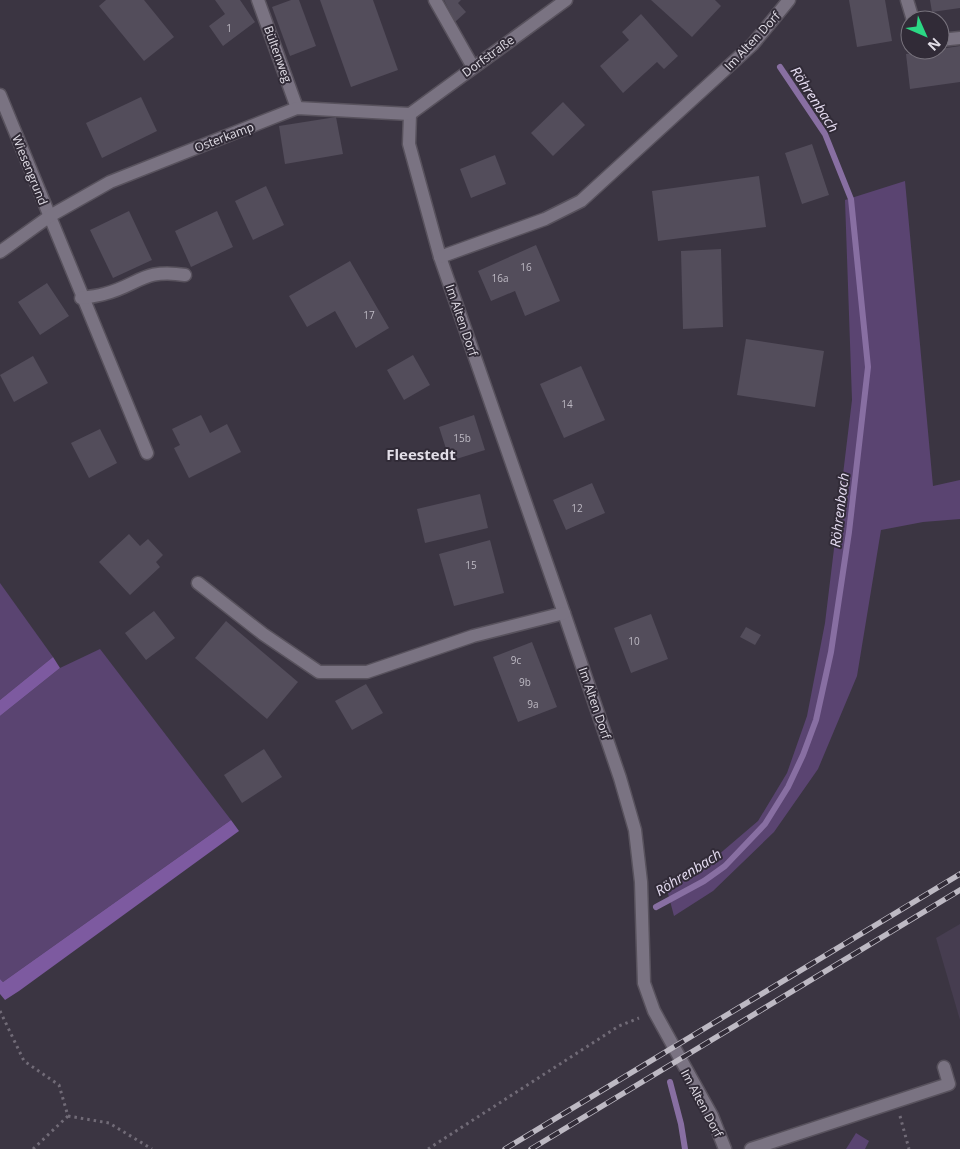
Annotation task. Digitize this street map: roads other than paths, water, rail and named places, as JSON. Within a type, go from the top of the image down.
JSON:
[{"type":"street","name":"Bültenweg","points":[[258,0],[297,108]]},
{"type":"street","points":[[435,0],[473,67]]},
{"type":"street","name":"Dorfstraße","points":[[410,114],[566,0]]},
{"type":"street","name":"Im Alten Dorf","points":[[440,257],[545,219],[582,201],[753,44],[789,0]]},
{"type":"street","name":"Wiesengrund","points":[[0,95],[50,216]]},
{"type":"street","name":"Osterkamp","points":[[0,252],[50,216],[110,182],[297,108],[410,114]]},
{"type":"street","name":"Im Alten Dorf","points":[[410,114],[409,144],[440,257],[564,613],[620,778],[635,830],[641,882],[644,983],[654,1011],[712,1116],[725,1149]]},
{"type":"street","points":[[50,216],[147,453]]},
{"type":"street","points":[[82,298],[105,294],[145,275],[161,273],[185,274]]},
{"type":"street","points":[[198,583],[262,634],[319,672],[366,672],[473,636],[564,613]]},
{"type":"street","points":[[751,1149],[949,1084],[944,1067]]},
{"type":"waterway","name":"Röhrenbach","points":[[656,907],[704,881],[725,866],[765,824],[788,787],[803,755],[816,720],[831,652],[849,532],[868,367],[851,199],[825,134],[780,67]]},
{"type":"waterway","name":"Röhrenbach","points":[[670,1082],[681,1124],[685,1149]]},
{"type":"railway","points":[[505,1149],[960,874]]},
{"type":"railway","points":[[531,1149],[960,890]]},
{"type":"district","name":"Fleestedt","points":[[421,454]]}]
